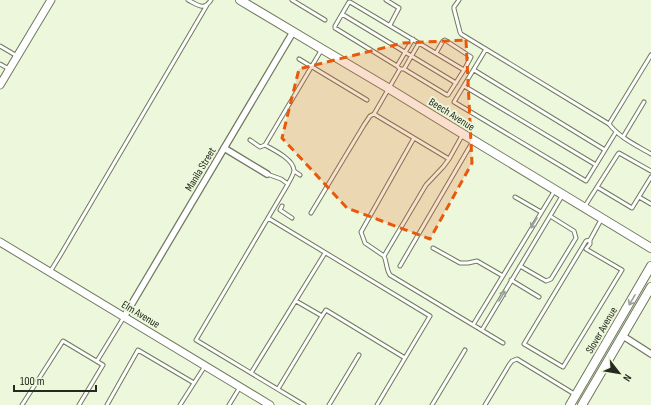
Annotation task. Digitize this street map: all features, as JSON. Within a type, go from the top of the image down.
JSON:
[{"type":"main road","name":"Beech Avenue","points":[[240,0],[651,248]]},
{"type":"main road","name":"Slover Avenue","points":[[570,405],[651,266]]},
{"type":"main road","name":"Slover Avenue","points":[[582,405],[651,287]]},
{"type":"street","points":[[0,85],[51,0]]},
{"type":"street","name":"Manila Street","points":[[124,317],[293,32]]},
{"type":"street","points":[[224,148],[267,174]]},
{"type":"street","name":"Elm Avenue","points":[[0,242],[270,405]]},
{"type":"street","points":[[623,336],[651,354]]},
{"type":"lane","points":[[188,0],[199,5],[207,5]]},
{"type":"lane","points":[[50,272],[211,0]]},
{"type":"lane","points":[[292,0],[325,20]]},
{"type":"lane","points":[[386,0],[399,8],[390,25]]},
{"type":"lane","points":[[459,0],[454,9],[461,34],[609,124],[622,137],[651,154]]},
{"type":"lane","points":[[436,53],[445,40],[471,56],[471,58],[464,70],[448,96],[335,28],[335,26],[350,2],[464,70]]},
{"type":"lane","points":[[342,14],[456,83]]},
{"type":"lane","points":[[311,213],[364,125],[370,116],[374,114],[400,68],[405,52],[413,39]]},
{"type":"lane","points":[[400,68],[412,56],[419,43]]},
{"type":"lane","points":[[0,46],[17,56]]},
{"type":"lane","points":[[486,49],[454,102],[586,181],[616,132]]},
{"type":"lane","points":[[250,140],[260,147],[265,145],[322,50]]},
{"type":"lane","points":[[609,124],[651,55]]},
{"type":"lane","points":[[298,59],[367,100]]},
{"type":"lane","points":[[0,64],[9,69]]},
{"type":"lane","points":[[474,70],[605,150]]},
{"type":"lane","points":[[464,86],[596,165]]},
{"type":"lane","points":[[622,137],[644,102]]},
{"type":"lane","points":[[374,114],[449,159]]},
{"type":"lane","points":[[384,256],[426,186],[449,159],[463,134]]},
{"type":"lane","points":[[414,138],[361,232],[365,243],[384,256],[390,275],[503,343]]},
{"type":"lane","points":[[400,266],[473,141]]},
{"type":"lane","points":[[265,145],[288,158],[294,167],[294,171],[288,184],[196,340],[304,405]]},
{"type":"lane","points":[[584,207],[619,153],[651,171]]},
{"type":"lane","points":[[294,171],[300,175]]},
{"type":"lane","points":[[267,174],[281,179],[288,184]]},
{"type":"lane","points":[[597,187],[630,208],[633,207],[651,177]]},
{"type":"lane","points":[[473,325],[555,190]]},
{"type":"lane","points":[[482,330],[563,195]]},
{"type":"lane","points":[[515,197],[541,212]]},
{"type":"lane","points":[[639,197],[651,204]]},
{"type":"lane","points":[[282,206],[280,210],[292,218]]},
{"type":"lane","points":[[520,266],[546,281],[551,279],[576,238],[574,231],[550,216]]},
{"type":"lane","points":[[268,218],[430,316],[376,405]]},
{"type":"lane","points":[[590,240],[586,241],[582,247],[524,344],[563,367],[622,270],[586,249],[590,244],[590,240],[602,218]]},
{"type":"lane","points":[[433,248],[460,263],[477,261],[503,276]]},
{"type":"lane","points":[[251,373],[325,253]]},
{"type":"lane","points":[[511,280],[539,297]]},
{"type":"lane","points":[[296,301],[322,316]]},
{"type":"lane","points":[[278,389],[326,310],[405,358]]},
{"type":"lane","points":[[97,361],[124,317]]},
{"type":"lane","points":[[22,405],[63,341],[103,365],[79,405]]},
{"type":"lane","points":[[106,405],[138,350],[194,383]]},
{"type":"lane","points":[[432,405],[465,350]]},
{"type":"lane","points":[[329,405],[358,356]]},
{"type":"lane","points":[[485,405],[509,365],[512,361],[517,359],[576,395]]},
{"type":"lane","points":[[180,405],[205,366]]},
{"type":"lane","points":[[229,405],[240,387]]},
{"type":"highlighted area","points":[[466,40],[472,163],[430,239],[347,208],[282,138],[299,69],[403,43]]}]
